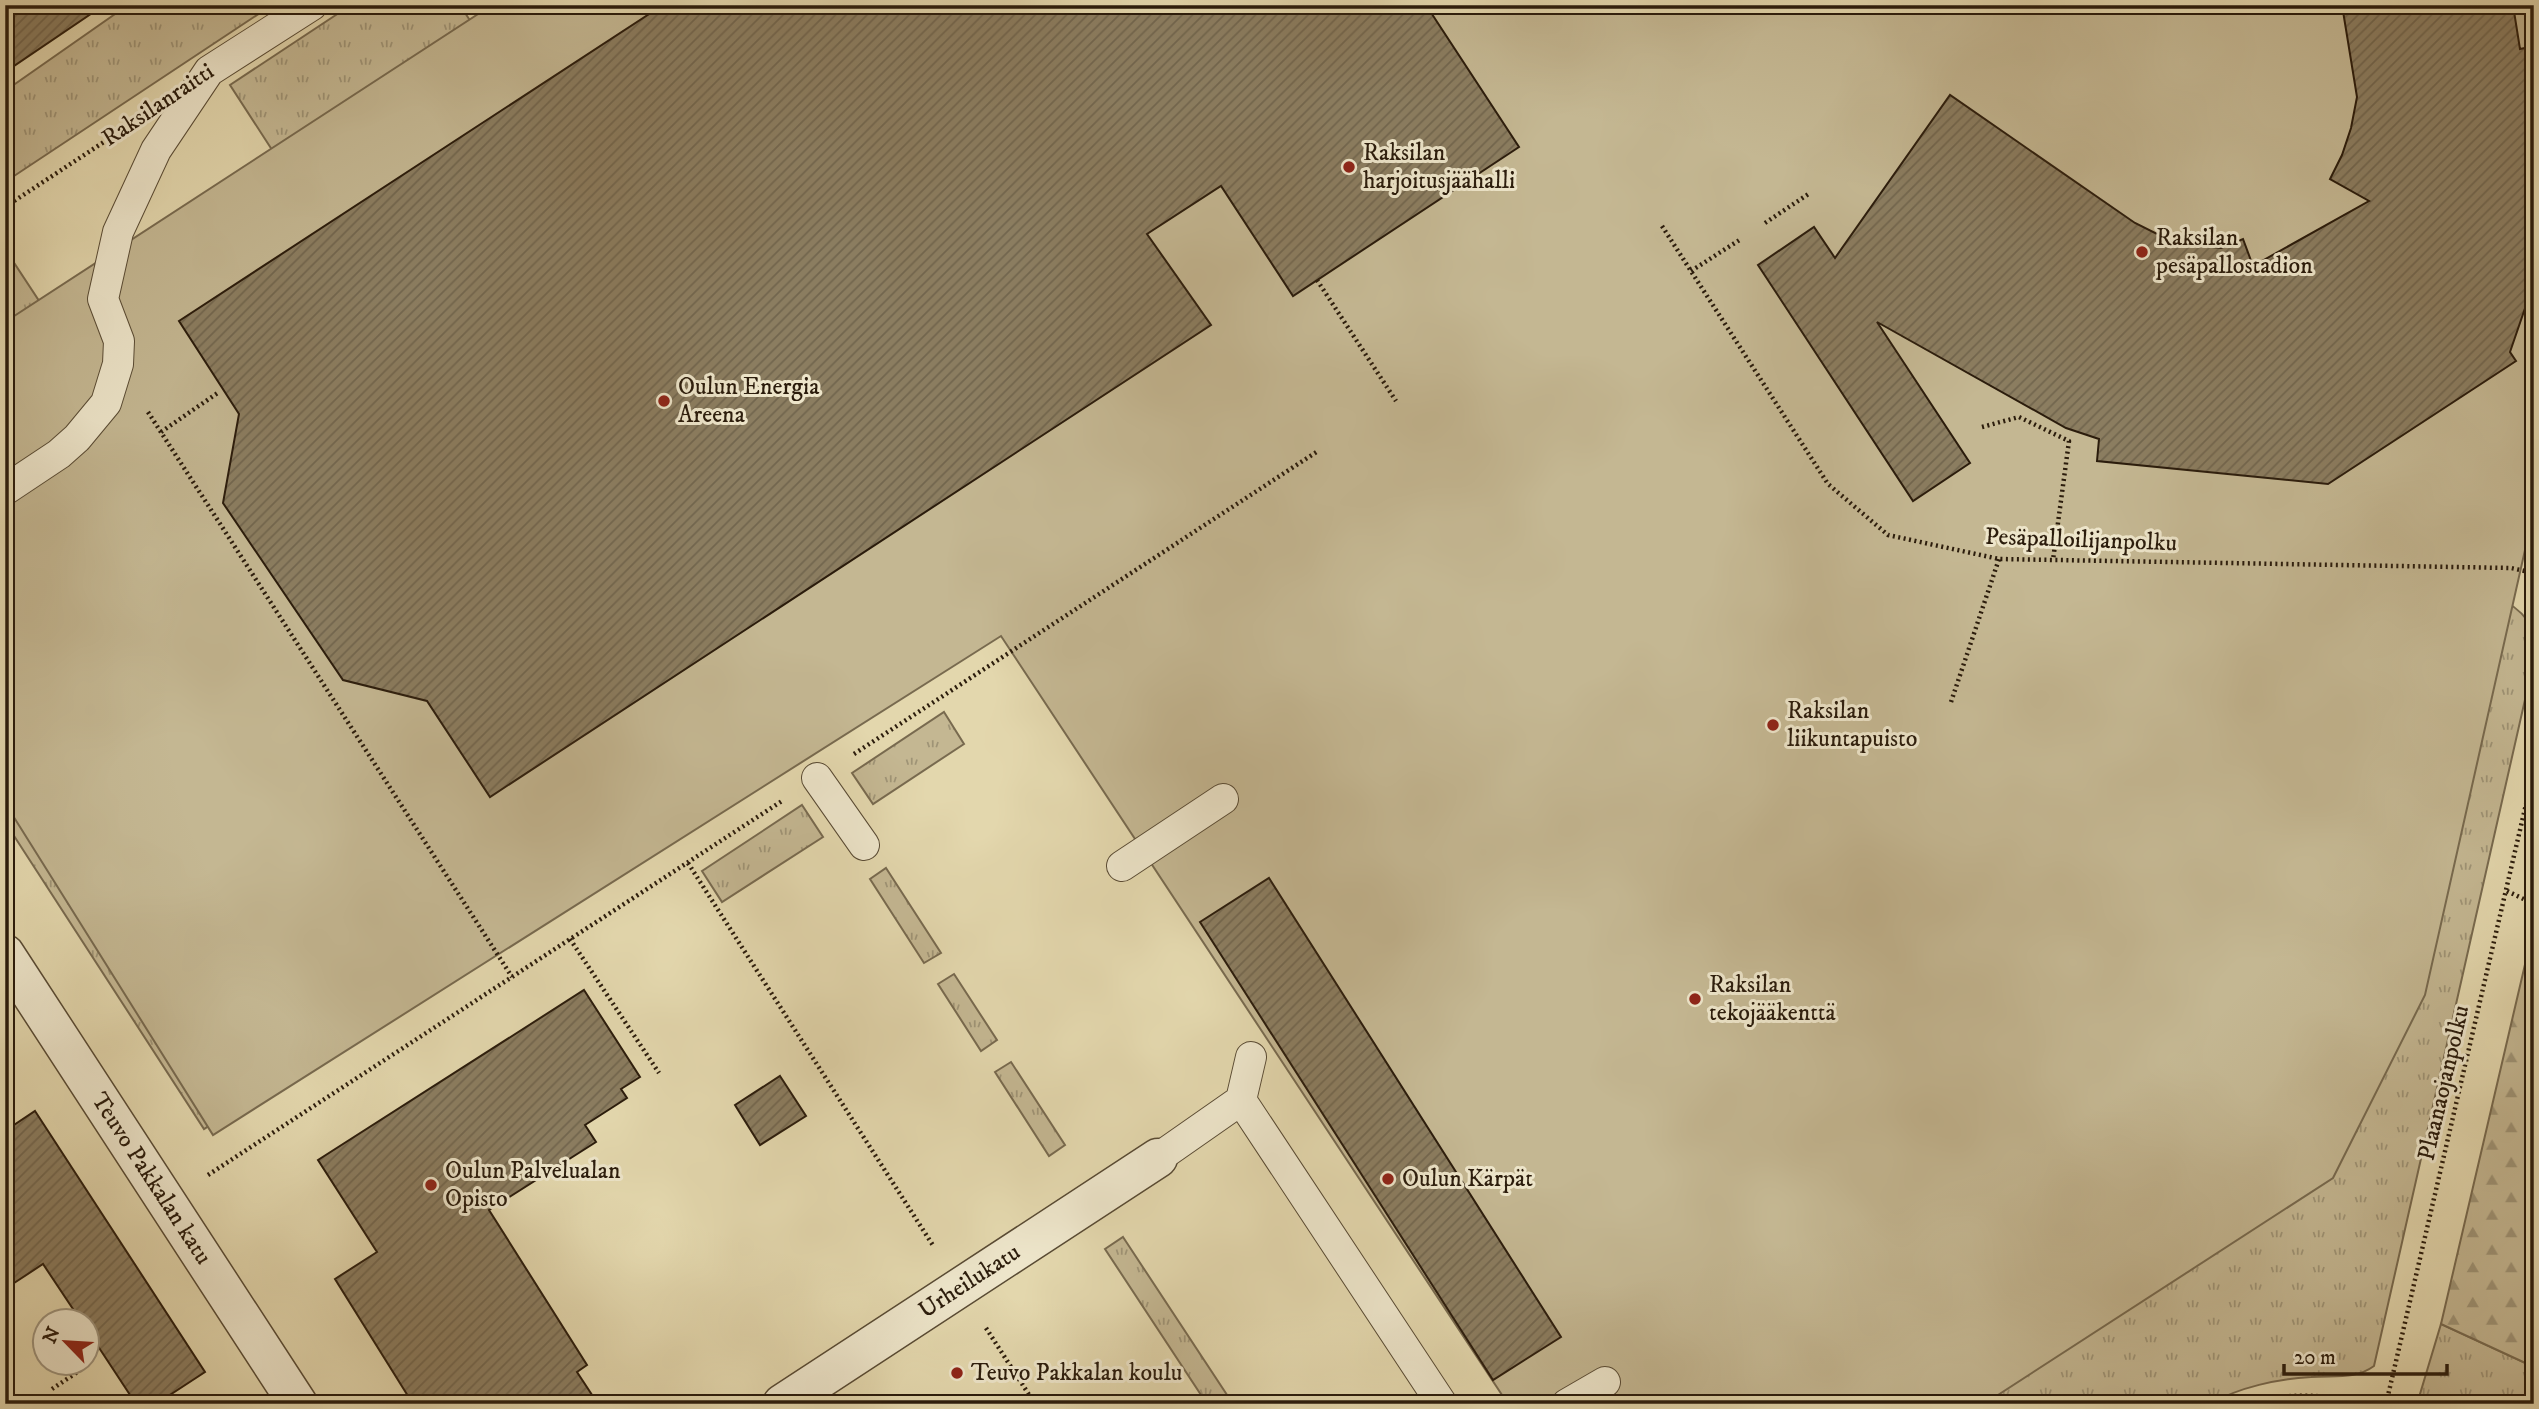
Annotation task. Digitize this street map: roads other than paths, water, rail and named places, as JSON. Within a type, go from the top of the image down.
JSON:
[{"type":"street","name":"Teuvo Pakkalan katu","points":[[5,954],[298,1404]]},
{"type":"street","name":"Urheilukatu","points":[[782,1404],[1158,1158]]},
{"type":"lane","name":"Raksilanraitti","points":[[5,491],[59,454],[77,438],[106,403],[118,364],[119,341],[103,299],[118,232],[156,150],[209,71],[312,5]]},
{"type":"lane","points":[[817,778],[864,845]]},
{"type":"lane","points":[[1122,866],[1223,799]]},
{"type":"lane","points":[[1158,1158],[1241,1100],[1251,1057]]},
{"type":"lane","points":[[1241,1100],[1442,1404]]},
{"type":"lane","points":[[1567,1404],[1605,1382]]},
{"type":"place","name":"Raksilan harjoitusjäähalli","points":[[1349,167]]},
{"type":"place","name":"Raksilan pesäpallostadion","points":[[2142,252]]},
{"type":"place","name":"Oulun Energia Areena","points":[[664,401]]},
{"type":"place","name":"Raksilan liikuntapuisto","points":[[1773,725]]},
{"type":"place","name":"Raksilan tekojääkenttä","points":[[1695,999]]},
{"type":"place","name":"Oulun Kärpät","points":[[1388,1179]]},
{"type":"place","name":"Oulun Palvelualan Opisto","points":[[431,1185]]},
{"type":"place","name":"Teuvo Pakkalan koulu","points":[[957,1373]]}]
